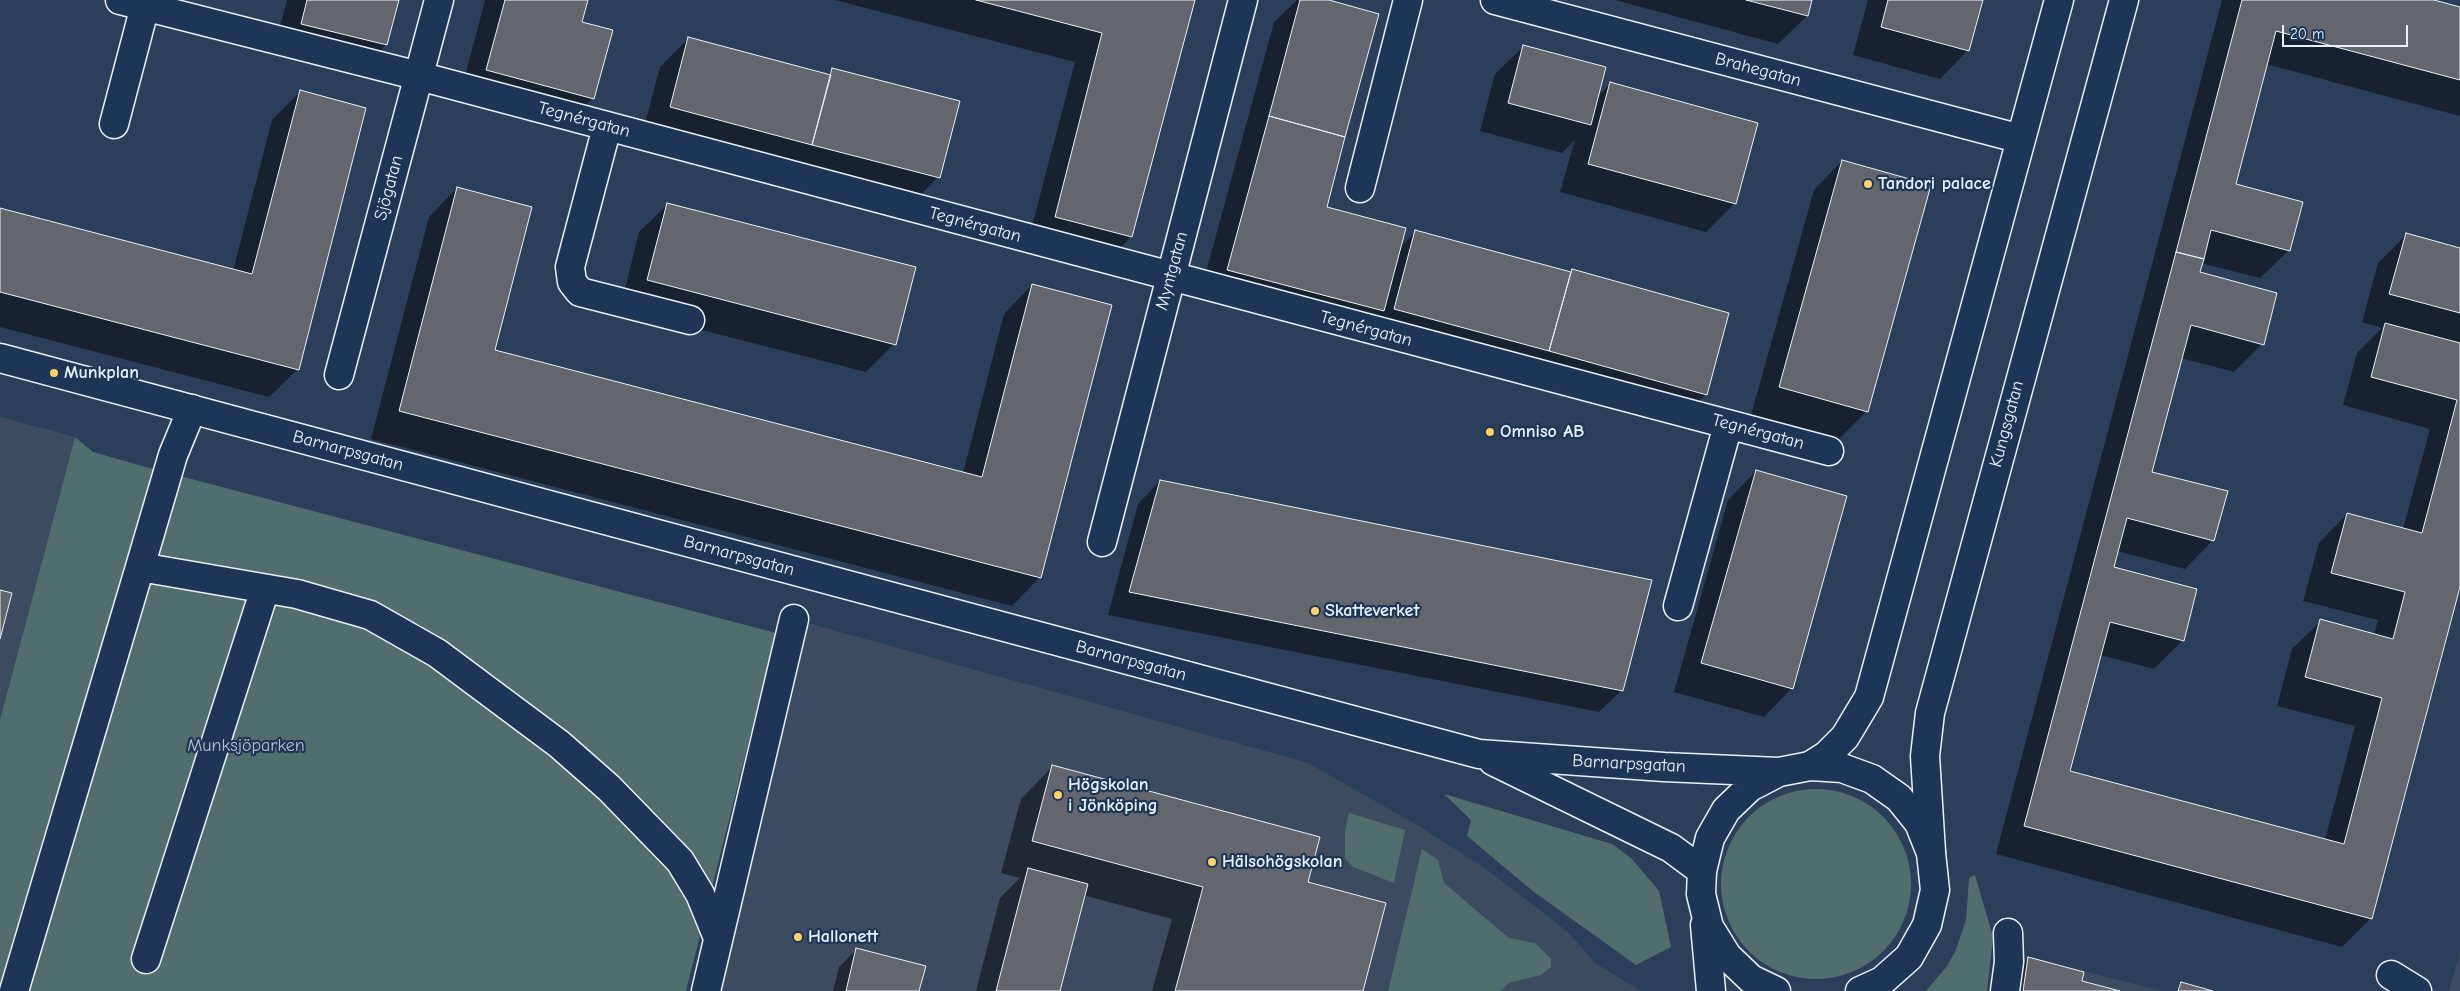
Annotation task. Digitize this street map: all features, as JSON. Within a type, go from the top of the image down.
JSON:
[{"type":"street","name":"Sjögatan","points":[[339,375],[439,0]]},
{"type":"street","name":"Myntgatan","points":[[1102,542],[1243,0]]},
{"type":"street","points":[[1360,188],[1408,0]]},
{"type":"street","name":"Brahegatan","points":[[1495,0],[2022,139]]},
{"type":"street","points":[[1810,766],[1827,755],[1845,737],[1870,697],[2059,0]]},
{"type":"street","name":"Kungsgatan","points":[[1931,853],[1925,756],[1930,713],[2124,0]]},
{"type":"street","name":"Tegnérgatan","points":[[133,3],[419,76],[1170,278],[1829,451]]},
{"type":"street","points":[[114,124],[133,3]]},
{"type":"street","points":[[607,127],[570,267],[572,282],[580,292],[690,320]]},
{"type":"street","name":"Barnarpsgatan","points":[[0,358],[1478,754],[1671,848],[1702,882]]},
{"type":"street","points":[[14,991],[173,456],[192,409]]},
{"type":"street","points":[[1678,606],[1728,424]]},
{"type":"street","points":[[140,567],[297,594],[370,615],[437,653],[504,702],[609,788],[680,861],[700,894],[718,938]]},
{"type":"street","points":[[146,959],[265,589]]},
{"type":"street","points":[[706,991],[794,620]]},
{"type":"street","name":"Barnarpsgatan","points":[[1478,754],[1664,767],[1779,772]]},
{"type":"street","points":[[1711,991],[1702,882],[1710,838],[1726,810],[1750,787],[1779,772],[1810,766],[1842,768],[1872,779],[1899,798],[1919,823],[1931,853],[1935,890],[1927,925],[1908,957],[1882,981],[1860,991]]},
{"type":"street","points":[[1702,882],[1709,927],[1727,956],[1751,979],[1776,991]]},
{"type":"street","points":[[2005,991],[2009,962],[2008,933]]},
{"type":"street","points":[[2391,975],[2418,991]]},
{"type":"shaded area","points":[[0,417],[75,437],[0,720]]},
{"type":"shaded area","name":"Högskolan i Jönköping","points":[[794,619],[1308,763],[1419,826],[1486,869],[1568,932],[1595,963],[1641,991],[705,991]]},
{"type":"shaded area","points":[[2460,951],[2460,991],[2449,991]]},
{"type":"shaded area","points":[[2028,957],[2163,991],[1988,991],[2007,984]]},
{"type":"green space","name":"Munksjöparken","points":[[75,437],[93,452],[146,467],[776,633],[686,991],[0,991],[0,720]]},
{"type":"green space","points":[[1816,789],[1843,793],[1869,805],[1883,817],[1895,831],[1907,857],[1911,884],[1907,911],[1895,937],[1883,951],[1869,963],[1843,975],[1816,979],[1789,975],[1763,963],[1749,951],[1737,937],[1725,911],[1721,884],[1725,857],[1737,831],[1749,817],[1763,805],[1789,793]]},
{"type":"green space","points":[[1444,794],[1612,844],[1631,858],[1659,891],[1671,947],[1636,965],[1534,892],[1467,836],[1471,820]]},
{"type":"green space","points":[[1349,813],[1405,830],[1394,883],[1353,867],[1345,858],[1345,831]]},
{"type":"green space","points":[[1422,849],[1438,860],[1444,883],[1509,938],[1535,943],[1551,959],[1551,967],[1541,975],[1509,983],[1500,991],[1388,991]]},
{"type":"green space","points":[[1975,875],[1993,937],[1987,991],[1926,991],[1947,966],[1955,952],[1966,920],[1969,878]]},
{"type":"building","points":[[307,0],[399,0],[387,45],[301,24]]},
{"type":"building","points":[[505,0],[588,0],[582,22],[613,30],[594,99],[486,70]]},
{"type":"building","points":[[976,0],[1195,0],[1132,237],[1055,217],[1102,33]]},
{"type":"building","points":[[1300,0],[1329,0],[1379,14],[1345,137],[1269,116]]},
{"type":"building","points":[[1746,0],[1812,0],[1808,16]]},
{"type":"building","points":[[1888,0],[1983,0],[1969,51],[1881,27]]},
{"type":"building","points":[[2242,0],[2434,0],[2460,7],[2460,80],[2276,31],[2236,184],[2303,202],[2290,251],[2211,230],[2204,259],[2176,252]]},
{"type":"building","points":[[688,37],[831,75],[812,145],[670,107]]},
{"type":"building","points":[[1523,45],[1606,67],[1591,125],[1508,103]]},
{"type":"building","points":[[832,68],[960,101],[940,178],[812,145]]},
{"type":"building","points":[[1610,82],[1758,123],[1736,204],[1588,164]]},
{"type":"building","points":[[300,90],[366,108],[299,370],[0,292],[0,208],[252,274]]},
{"type":"building","points":[[1269,116],[1345,137],[1327,207],[1406,228],[1384,311],[1227,270]]},
{"type":"building","points":[[1842,160],[1931,185],[1868,412],[1779,387]]},
{"type":"building","points":[[457,187],[532,207],[495,350],[982,477],[1032,284],[1112,305],[1041,578],[399,411]]},
{"type":"building","points":[[667,203],[916,267],[896,345],[647,280]]},
{"type":"building","points":[[1415,230],[1571,272],[1549,351],[1394,309]]},
{"type":"building","points":[[2406,233],[2460,248],[2460,313],[2389,294]]},
{"type":"building","points":[[2176,252],[2204,259],[2200,272],[2277,293],[2264,345],[2191,325],[2152,472],[2228,491],[2214,541],[2127,518],[2114,567],[2197,589],[2184,641],[2110,622],[2070,771],[2344,844],[2382,698],[2305,677],[2320,619],[2393,639],[2405,592],[2331,573],[2347,513],[2422,533],[2457,400],[2371,377],[2385,323],[2460,343],[2460,587],[2372,919],[2024,826]]},
{"type":"building","points":[[1572,269],[1729,313],[1707,395],[1549,351]]},
{"type":"building","points":[[1756,470],[1847,496],[1793,689],[1701,663]]},
{"type":"building","points":[[1160,480],[1652,580],[1623,691],[1129,592]]},
{"type":"building","points":[[0,590],[12,593],[0,639]]},
{"type":"building","name":"Hälsohögskolan","points":[[1052,765],[1320,837],[1308,882],[1386,903],[1363,991],[1175,991],[1203,887],[1032,841]]},
{"type":"building","points":[[1028,868],[1088,884],[1060,991],[996,991]]},
{"type":"building","name":"Hallonett","points":[[856,948],[926,966],[919,991],[846,991]]},
{"type":"building","points":[[2028,957],[2084,972],[2082,981],[2120,991],[2023,991]]},
{"type":"building","points":[[2181,982],[2213,991],[2178,991]]},
{"type":"place","name":"Tandori palace","points":[[1868,184]]},
{"type":"place","name":"Munkplan","points":[[54,373]]},
{"type":"place","name":"Omniso AB","points":[[1490,432]]},
{"type":"place","name":"Skatteverket","points":[[1315,611]]},
{"type":"place","name":"Högskolan i Jönköping","points":[[1058,795]]},
{"type":"place","name":"Hälsohögskolan","points":[[1212,862]]},
{"type":"place","name":"Hallonett","points":[[798,937]]}]
